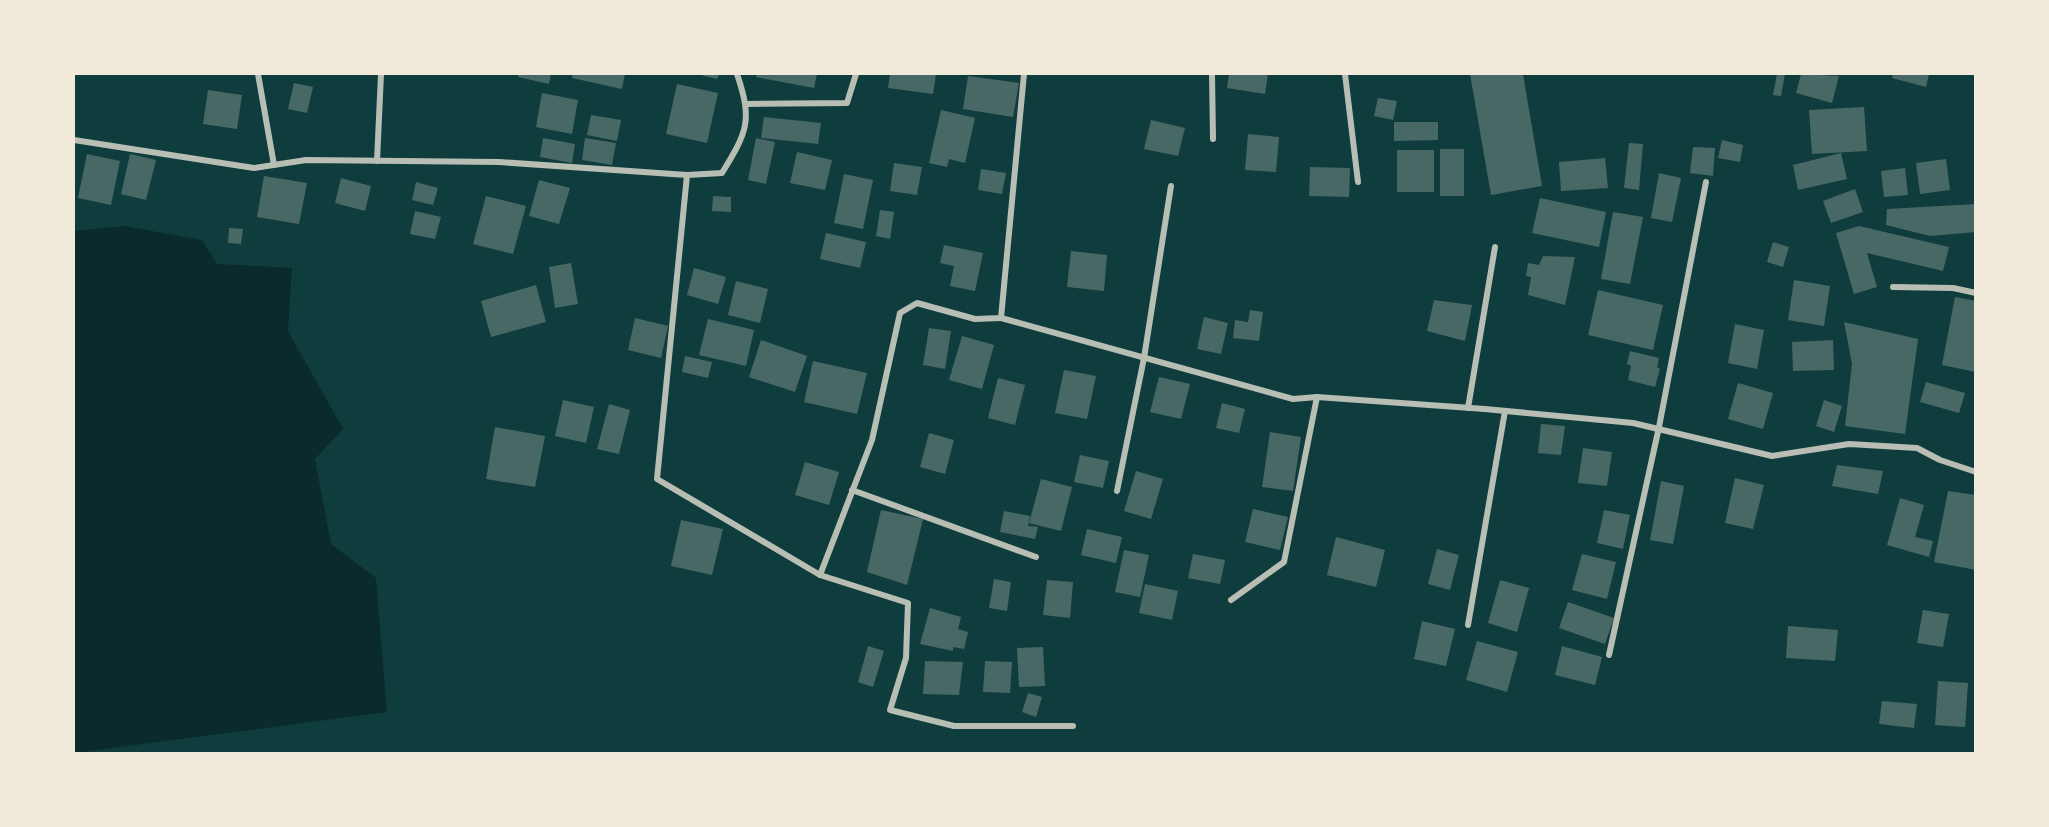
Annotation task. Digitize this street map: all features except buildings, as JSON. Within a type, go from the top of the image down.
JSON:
[{"type":"street","points":[[258,74],[274,165]]},
{"type":"street","points":[[377,161],[381,74]]},
{"type":"street","points":[[74,140],[254,168],[306,160],[499,162],[687,175],[722,173],[744,137],[747,104],[737,74]]},
{"type":"street","points":[[747,104],[848,103],[856,74]]},
{"type":"street","points":[[1001,318],[1024,74]]},
{"type":"street","points":[[1212,74],[1213,139]]},
{"type":"street","points":[[1345,74],[1358,182]]},
{"type":"street","points":[[687,175],[657,479],[820,575],[908,603],[906,658],[890,710],[954,726],[1074,726]]},
{"type":"street","points":[[1609,654],[1659,428],[1706,182]]},
{"type":"street","points":[[1117,491],[1144,358],[1171,186]]},
{"type":"street","points":[[1468,408],[1495,247]]},
{"type":"street","points":[[1893,287],[1953,288],[1976,293]]},
{"type":"street","points":[[820,575],[872,440],[900,314],[917,303],[975,319],[1001,318],[1293,399],[1317,397],[1468,408],[1659,428],[1772,456],[1849,444],[1917,448],[1940,460],[1976,472]]},
{"type":"street","points":[[1231,600],[1284,562],[1317,397]]},
{"type":"street","points":[[1468,625],[1505,411]]},
{"type":"street","points":[[852,490],[1036,557]]},
{"type":"water","points":[[124,226],[202,240],[217,264],[292,268],[288,331],[343,429],[315,459],[331,544],[376,578],[387,712],[74,753],[74,231]]}]
